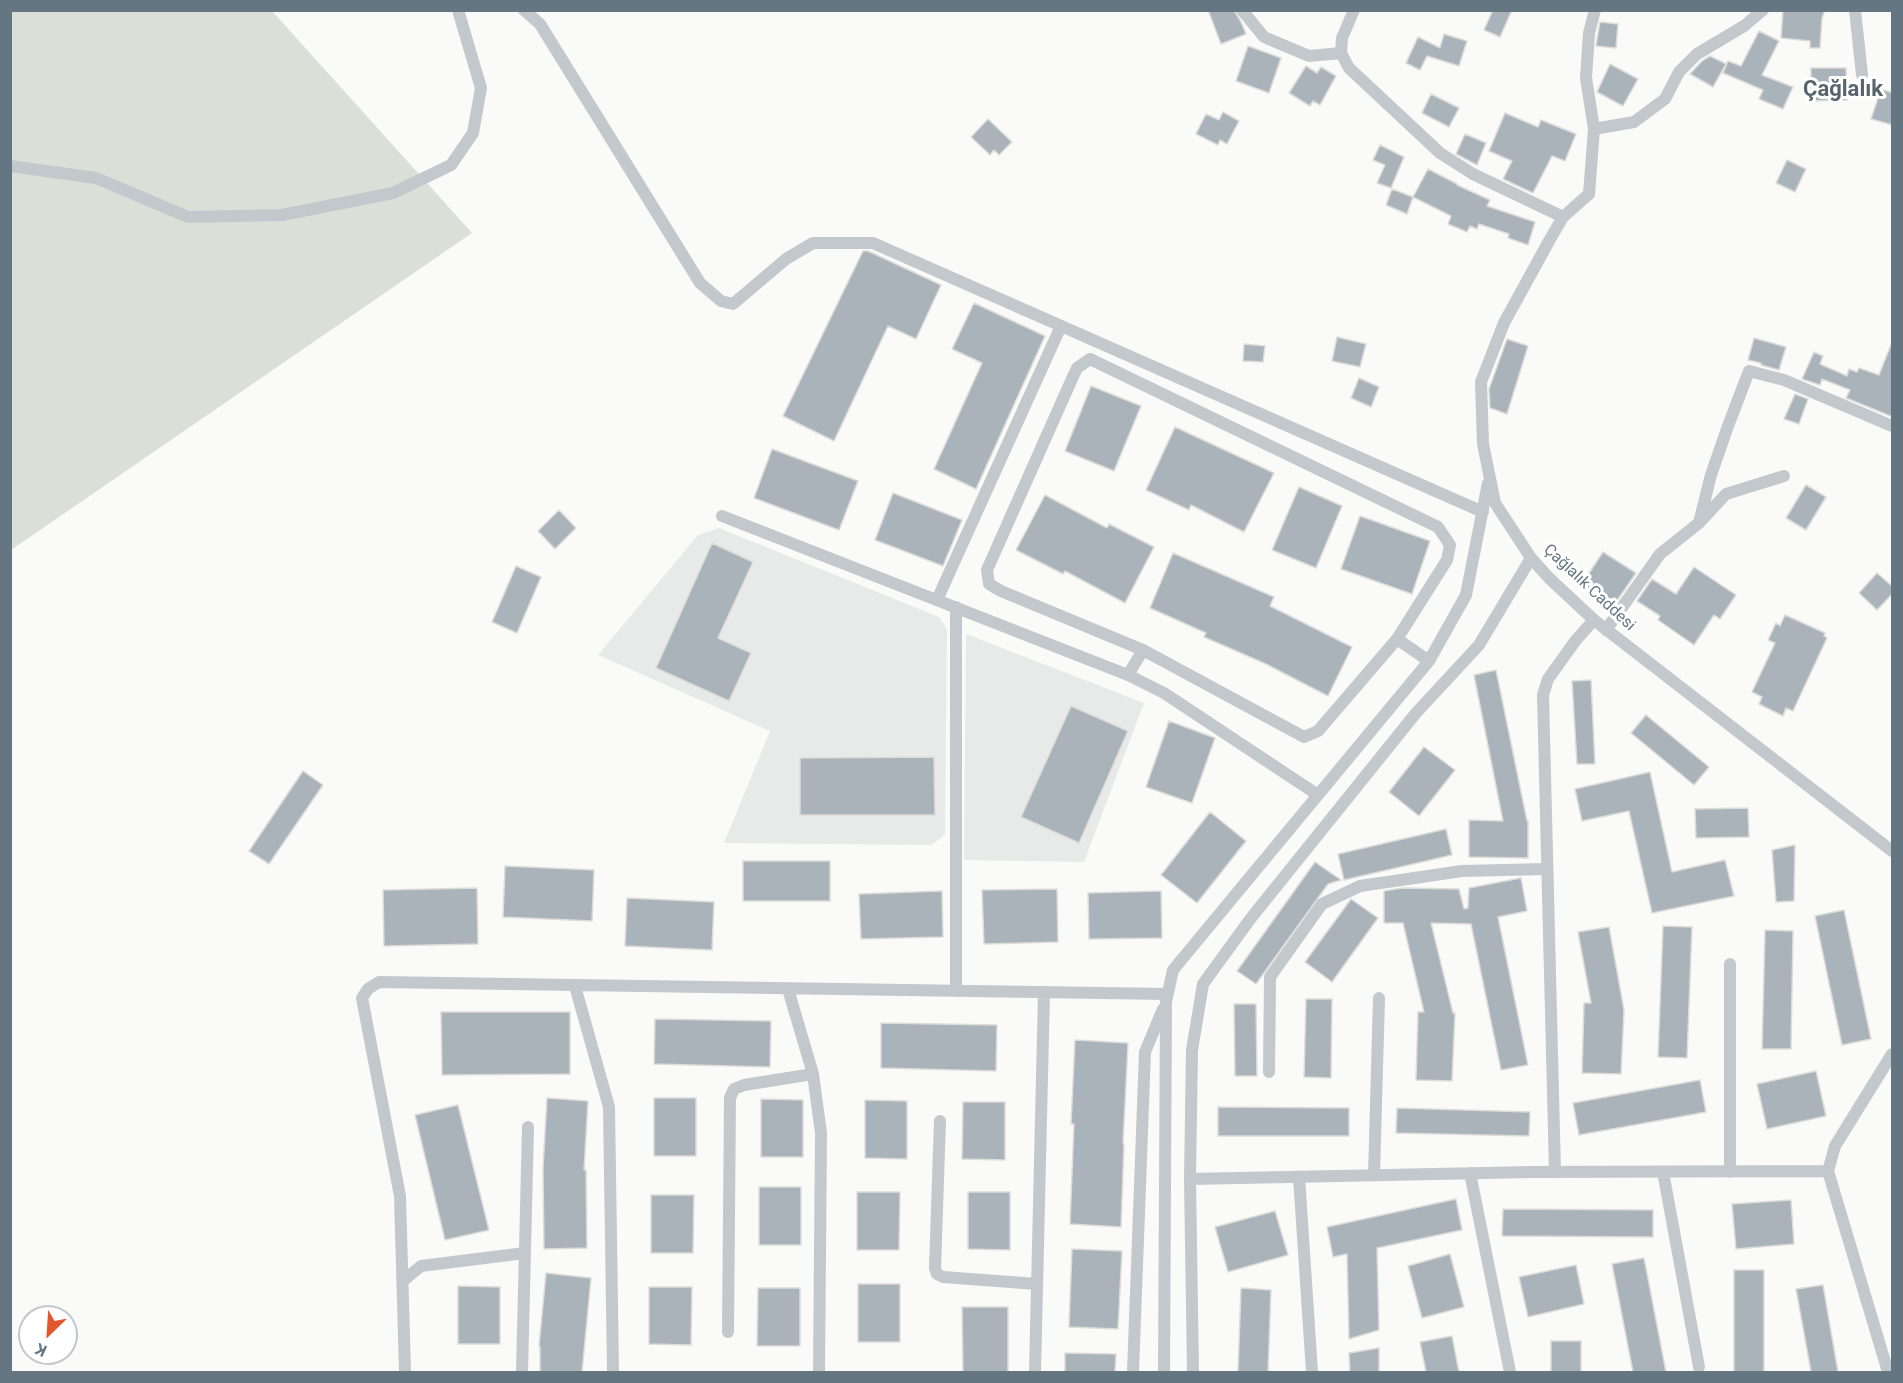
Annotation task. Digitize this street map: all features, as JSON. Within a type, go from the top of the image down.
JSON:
[{"type":"street","points":[[10,166],[96,178],[188,217],[282,215],[393,193],[450,165],[473,133],[481,88],[458,10]]},
{"type":"street","points":[[524,10],[540,24],[700,283],[722,301],[733,304],[786,259],[813,243],[873,243],[1483,512]]},
{"type":"street","points":[[1242,10],[1264,37],[1273,41],[1309,56],[1341,53]]},
{"type":"street","points":[[1354,10],[1342,38],[1341,53],[1349,68],[1440,153],[1473,174],[1563,217]]},
{"type":"street","name":"Çağlalık Caddesi","points":[[1595,10],[1590,33],[1586,78],[1594,129],[1589,194],[1563,217],[1504,323],[1481,382],[1483,444],[1495,503],[1531,558],[1594,620],[1892,849]]},
{"type":"street","points":[[1594,129],[1634,122],[1665,99],[1679,72],[1697,54],[1744,26],[1763,10]]},
{"type":"street","points":[[1855,10],[1862,75]]},
{"type":"street","points":[[937,600],[1062,326]]},
{"type":"street","points":[[1090,359],[1438,527],[1450,545],[1447,560],[1397,639],[1318,731],[1304,737],[1143,650],[989,584],[987,570],[1077,368],[1090,359]]},
{"type":"street","points":[[1699,523],[1711,475],[1749,371],[1817,392],[1893,426]]},
{"type":"street","points":[[1133,1372],[1145,1052],[1167,998],[1173,970],[1429,661],[1466,596],[1490,476]]},
{"type":"street","points":[[1606,630],[1660,554],[1699,523],[1726,494],[1784,476]]},
{"type":"street","points":[[722,516],[1128,675],[1164,693],[1318,795]]},
{"type":"street","points":[[1193,1372],[1190,1179],[1192,1050],[1203,984],[1251,918],[1416,713],[1479,645],[1531,558]]},
{"type":"street","points":[[956,607],[956,991]]},
{"type":"street","points":[[1555,1172],[1543,695],[1548,679],[1576,640],[1594,620]]},
{"type":"street","points":[[1397,639],[1429,661]]},
{"type":"street","points":[[1128,675],[1143,650]]},
{"type":"street","points":[[1269,1072],[1270,977],[1322,904],[1360,886],[1462,871],[1547,869]]},
{"type":"street","points":[[1730,963],[1730,1172]]},
{"type":"street","points":[[405,1372],[400,1196],[362,998],[368,988],[379,982],[1044,992],[1167,998]]},
{"type":"street","points":[[575,986],[609,1107],[613,1372]]},
{"type":"street","points":[[788,989],[813,1074],[822,1133],[819,1372]]},
{"type":"street","points":[[1035,1372],[1044,992]]},
{"type":"street","points":[[1164,1372],[1167,998]]},
{"type":"street","points":[[1374,1175],[1378,998]]},
{"type":"street","points":[[1888,1372],[1828,1172],[1834,1146],[1893,1054]]},
{"type":"street","points":[[728,1332],[730,1098],[734,1089],[744,1085],[813,1074]]},
{"type":"street","points":[[940,1121],[935,1268],[937,1274],[943,1277],[1037,1284]]},
{"type":"street","points":[[522,1372],[528,1127]]},
{"type":"street","points":[[1190,1179],[1555,1172],[1828,1172]]},
{"type":"street","points":[[1663,1172],[1699,1366]]},
{"type":"street","points":[[1470,1173],[1510,1372]]},
{"type":"street","points":[[1299,1177],[1312,1372]]},
{"type":"street","points":[[403,1281],[422,1266],[525,1253]]},
{"type":"shaded area","points":[[11,11],[272,11],[472,233],[11,550]]},
{"type":"shaded area","points":[[719,528],[939,617],[947,629],[945,834],[932,845],[724,843],[770,731],[598,655],[698,535]]},
{"type":"shaded area","points":[[966,634],[1144,703],[1084,862],[964,860]]},
{"type":"building","points":[[1208,10],[1234,10],[1246,34],[1221,44]]},
{"type":"building","points":[[1493,10],[1512,10],[1500,37],[1484,30]]},
{"type":"building","points":[[1783,10],[1825,10],[1822,18],[1820,48],[1810,48],[1810,41],[1781,38]]},
{"type":"building","points":[[1600,22],[1618,24],[1616,48],[1596,46]]},
{"type":"building","points":[[1759,31],[1779,41],[1762,75],[1793,87],[1783,109],[1759,99],[1763,90],[1723,73],[1728,61],[1741,66]]},
{"type":"building","points":[[1444,34],[1467,41],[1459,66],[1427,56],[1420,70],[1406,63],[1418,37],[1440,48]]},
{"type":"building","points":[[1248,46],[1281,58],[1269,93],[1236,81]]},
{"type":"building","points":[[1710,56],[1726,64],[1713,87],[1690,74]]},
{"type":"building","points":[[1610,64],[1638,79],[1623,106],[1597,92]]},
{"type":"building","points":[[1306,66],[1317,73],[1321,67],[1336,76],[1320,105],[1313,101],[1310,106],[1289,93]]},
{"type":"building","points":[[1811,68],[1846,68],[1847,100],[1811,101]]},
{"type":"building","points":[[1881,89],[1893,93],[1893,125],[1871,119]]},
{"type":"building","points":[[1431,94],[1459,108],[1449,127],[1422,113]]},
{"type":"building","points":[[1223,112],[1239,121],[1227,144],[1220,140],[1218,145],[1196,134],[1206,114],[1219,120]]},
{"type":"building","points":[[1505,113],[1538,127],[1541,120],[1576,134],[1565,161],[1552,156],[1533,193],[1503,179],[1512,161],[1489,151]]},
{"type":"building","points":[[988,119],[1012,142],[999,155],[994,150],[990,155],[971,137]]},
{"type":"building","points":[[1465,134],[1486,143],[1477,165],[1456,154]]},
{"type":"building","points":[[1380,145],[1404,157],[1391,188],[1377,183],[1385,165],[1373,160]]},
{"type":"building","points":[[1787,160],[1806,169],[1795,192],[1776,183]]},
{"type":"building","points":[[1428,169],[1490,200],[1487,206],[1535,222],[1528,245],[1508,238],[1509,234],[1479,224],[1477,229],[1470,226],[1467,232],[1448,224],[1451,216],[1413,197]]},
{"type":"building","points":[[1392,189],[1413,197],[1407,214],[1386,205]]},
{"type":"building","points":[[863,251],[868,251],[941,285],[916,339],[888,326],[834,441],[783,416]]},
{"type":"building","points":[[974,303],[1045,336],[976,489],[934,469],[982,363],[952,349]]},
{"type":"building","points":[[1337,337],[1366,344],[1360,367],[1332,361]]},
{"type":"building","points":[[1754,338],[1786,347],[1779,370],[1748,360]]},
{"type":"building","points":[[1507,339],[1528,346],[1507,414],[1490,408],[1489,389]]},
{"type":"building","points":[[1892,342],[1893,417],[1846,398],[1850,390],[1822,379],[1820,385],[1802,379],[1814,352],[1823,356],[1820,364],[1847,376],[1849,369],[1857,372],[1859,368],[1879,375]]},
{"type":"building","points":[[1244,344],[1265,346],[1263,362],[1243,361]]},
{"type":"building","points":[[1359,378],[1379,387],[1371,407],[1351,398]]},
{"type":"building","points":[[1091,386],[1141,406],[1114,471],[1065,451]]},
{"type":"building","points":[[1795,394],[1808,399],[1799,424],[1784,419]]},
{"type":"building","points":[[1175,427],[1274,473],[1244,532],[1191,505],[1189,510],[1146,490]]},
{"type":"building","points":[[772,449],[858,481],[839,530],[754,498]]},
{"type":"building","points":[[1806,485],[1826,497],[1806,530],[1786,518]]},
{"type":"building","points":[[1299,487],[1342,506],[1316,568],[1272,550]]},
{"type":"building","points":[[893,493],[962,520],[943,566],[875,540]]},
{"type":"building","points":[[1045,495],[1107,528],[1109,524],[1154,547],[1125,603],[1065,571],[1063,574],[1016,550]]},
{"type":"building","points":[[559,510],[576,528],[555,549],[538,531]]},
{"type":"building","points":[[1360,516],[1430,541],[1412,594],[1341,569]]},
{"type":"building","points":[[712,543],[753,562],[718,638],[751,653],[729,701],[656,668]]},
{"type":"building","points":[[1603,552],[1636,573],[1614,605],[1582,584]]},
{"type":"building","points":[[1173,553],[1274,597],[1270,606],[1352,647],[1328,696],[1266,664],[1204,637],[1206,633],[1150,608]]},
{"type":"building","points":[[516,566],[541,577],[517,633],[492,622]]},
{"type":"building","points":[[1694,567],[1736,595],[1720,619],[1714,615],[1694,645],[1658,620],[1660,616],[1637,601],[1652,579],[1676,594]]},
{"type":"building","points":[[1877,573],[1893,587],[1893,593],[1877,610],[1859,593]]},
{"type":"building","points":[[1785,615],[1825,633],[1824,636],[1827,638],[1793,711],[1786,708],[1783,716],[1759,704],[1762,697],[1752,692],[1775,643],[1768,640],[1776,623],[1780,626]]},
{"type":"building","points":[[1496,670],[1528,821],[1528,858],[1469,857],[1469,820],[1503,821],[1474,675]]},
{"type":"building","points":[[1591,680],[1595,764],[1577,764],[1572,681]]},
{"type":"building","points":[[1071,706],[1128,731],[1079,843],[1021,817]]},
{"type":"building","points":[[1646,715],[1709,767],[1694,785],[1631,733]]},
{"type":"building","points":[[1169,721],[1215,738],[1192,803],[1146,787]]},
{"type":"building","points":[[1424,747],[1455,770],[1419,816],[1389,792]]},
{"type":"building","points":[[934,757],[935,815],[800,815],[800,758]]},
{"type":"building","points":[[303,771],[323,785],[269,864],[249,851]]},
{"type":"building","points":[[1650,772],[1672,872],[1725,860],[1734,896],[1652,913],[1629,811],[1582,821],[1575,789]]},
{"type":"building","points":[[1748,808],[1749,837],[1696,838],[1695,809]]},
{"type":"building","points":[[1210,812],[1246,841],[1197,903],[1161,875]]},
{"type":"building","points":[[1446,829],[1452,855],[1344,880],[1338,854]]},
{"type":"building","points":[[1795,845],[1794,901],[1776,902],[1772,850]]},
{"type":"building","points":[[743,861],[830,861],[830,901],[743,901]]},
{"type":"building","points":[[1315,862],[1341,880],[1328,884],[1256,984],[1237,971]]},
{"type":"building","points":[[505,866],[594,870],[592,921],[503,917]]},
{"type":"building","points":[[1521,878],[1527,911],[1498,917],[1528,1065],[1501,1070],[1471,924],[1431,923],[1453,1013],[1455,1013],[1452,1081],[1416,1080],[1418,1012],[1424,1012],[1403,923],[1384,923],[1384,891],[1402,888],[1459,889],[1464,909],[1468,908],[1469,888]]},
{"type":"building","points":[[477,888],[478,944],[384,946],[383,890]]},
{"type":"building","points":[[1057,889],[1058,942],[984,944],[982,890]]},
{"type":"building","points":[[942,891],[943,937],[861,939],[859,894]]},
{"type":"building","points":[[1161,891],[1162,938],[1089,939],[1088,893]]},
{"type":"building","points":[[627,898],[714,902],[712,950],[625,946]]},
{"type":"building","points":[[1351,899],[1378,918],[1332,982],[1305,962]]},
{"type":"building","points":[[1844,910],[1871,1039],[1842,1045],[1815,916]]},
{"type":"building","points":[[1663,926],[1692,927],[1687,1058],[1658,1057]]},
{"type":"building","points":[[1609,927],[1624,1010],[1621,1074],[1582,1073],[1584,1003],[1591,1003],[1578,932]]},
{"type":"building","points":[[1765,930],[1793,931],[1791,1049],[1762,1049]]},
{"type":"building","points":[[1306,999],[1332,999],[1331,1078],[1304,1077]]},
{"type":"building","points":[[1234,1004],[1256,1004],[1257,1076],[1235,1076]]},
{"type":"building","points":[[441,1012],[570,1012],[570,1074],[442,1075]]},
{"type":"building","points":[[655,1019],[771,1021],[770,1067],[654,1064]]},
{"type":"building","points":[[881,1023],[997,1025],[996,1071],[881,1068]]},
{"type":"building","points":[[1075,1040],[1128,1043],[1121,1227],[1070,1224]]},
{"type":"building","points":[[1816,1071],[1826,1116],[1767,1129],[1757,1084]]},
{"type":"building","points":[[1700,1080],[1706,1112],[1579,1135],[1573,1103]]},
{"type":"building","points":[[547,1098],[588,1101],[584,1170],[586,1170],[587,1248],[544,1249],[543,1168]]},
{"type":"building","points":[[654,1098],[696,1098],[696,1156],[654,1156]]},
{"type":"building","points":[[761,1099],[803,1100],[803,1157],[761,1157]]},
{"type":"building","points":[[865,1100],[907,1101],[907,1159],[865,1158]]},
{"type":"building","points":[[963,1102],[1005,1102],[1005,1160],[962,1159]]},
{"type":"building","points":[[458,1105],[489,1230],[445,1240],[415,1115]]},
{"type":"building","points":[[1218,1107],[1349,1108],[1349,1136],[1218,1136]]},
{"type":"building","points":[[1397,1108],[1530,1112],[1529,1136],[1396,1133]]},
{"type":"building","points":[[759,1187],[801,1187],[801,1245],[759,1245]]},
{"type":"building","points":[[857,1192],[900,1192],[899,1250],[857,1250]]},
{"type":"building","points":[[968,1192],[1010,1192],[1010,1250],[968,1249]]},
{"type":"building","points":[[651,1195],[694,1195],[693,1253],[651,1253]]},
{"type":"building","points":[[1456,1199],[1462,1230],[1377,1248],[1379,1330],[1349,1339],[1347,1254],[1333,1257],[1327,1227]]},
{"type":"building","points":[[1791,1200],[1794,1244],[1736,1249],[1732,1204]]},
{"type":"building","points":[[1503,1209],[1653,1210],[1653,1237],[1502,1236]]},
{"type":"building","points":[[1275,1211],[1288,1255],[1228,1272],[1215,1227]]},
{"type":"building","points":[[1072,1249],[1122,1251],[1118,1329],[1069,1327]]},
{"type":"building","points":[[1450,1254],[1464,1307],[1422,1318],[1408,1266]]},
{"type":"building","points":[[1644,1258],[1666,1372],[1633,1372],[1612,1264]]},
{"type":"building","points":[[1576,1265],[1584,1304],[1528,1317],[1519,1277]]},
{"type":"building","points":[[1734,1270],[1764,1270],[1764,1372],[1734,1372]]},
{"type":"building","points":[[546,1273],[591,1278],[582,1372],[540,1372],[539,1346]]},
{"type":"building","points":[[858,1284],[900,1284],[900,1342],[858,1342]]},
{"type":"building","points":[[1823,1285],[1838,1372],[1811,1372],[1796,1289]]},
{"type":"building","points":[[458,1286],[500,1287],[500,1344],[458,1344]]},
{"type":"building","points":[[649,1287],[692,1287],[691,1345],[649,1344]]},
{"type":"building","points":[[758,1288],[800,1288],[800,1346],[757,1346]]},
{"type":"building","points":[[1241,1288],[1271,1290],[1268,1372],[1238,1372]]},
{"type":"building","points":[[962,1307],[1008,1307],[1008,1372],[963,1372]]},
{"type":"building","points":[[1452,1336],[1459,1372],[1426,1372],[1420,1342]]},
{"type":"building","points":[[1551,1341],[1581,1341],[1581,1372],[1551,1372]]},
{"type":"building","points":[[1379,1348],[1379,1372],[1350,1372],[1349,1353]]},
{"type":"building","points":[[1065,1353],[1116,1354],[1115,1372],[1065,1372]]},
{"type":"district","name":"Çağlalık","points":[[1843,90]]}]
